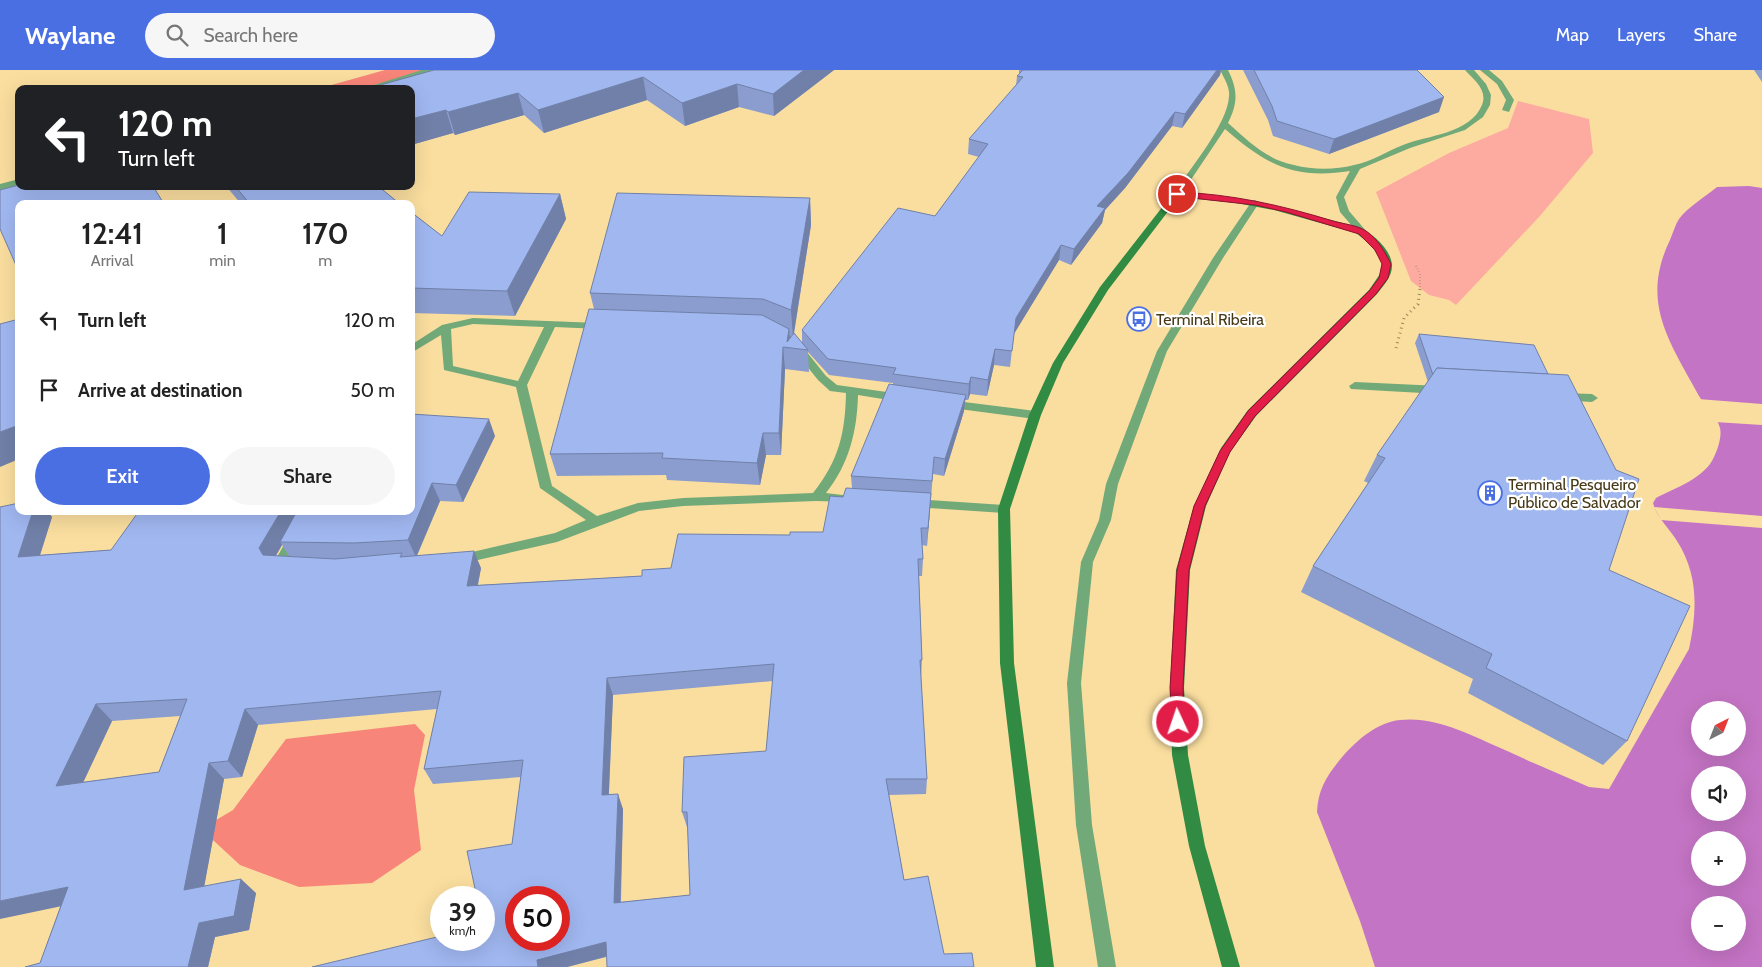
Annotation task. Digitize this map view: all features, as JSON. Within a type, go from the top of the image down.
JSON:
[{"type":"main road","points":[[1045,967],[1007,663],[1004,509],[1035,415],[1058,363],[1104,289],[1177,194],[1203,195],[1255,203],[1288,210],[1362,232],[1379,249],[1387,264],[1384,278],[1373,292],[1252,414],[1225,451],[1200,506],[1183,570],[1177,688],[1180,755],[1197,846],[1231,967]]},
{"type":"street","points":[[379,85],[430,70]]},
{"type":"street","points":[[1177,194],[1223,123],[1233,97],[1232,88],[1224,70]]},
{"type":"street","points":[[1223,123],[1250,146],[1274,162],[1290,168],[1308,170],[1356,168],[1409,146],[1462,128],[1474,121],[1482,113],[1488,100],[1487,92],[1482,82],[1469,70]]},
{"type":"street","points":[[1484,70],[1495,77],[1505,88],[1510,100],[1506,110]]},
{"type":"street","points":[[1356,168],[1340,198],[1345,212],[1362,232]]},
{"type":"street","points":[[0,187],[15,183]]},
{"type":"street","points":[[1107,967],[1084,825],[1074,683],[1087,562],[1104,520],[1112,484],[1162,351],[1218,258],[1255,203]]},
{"type":"street","points":[[415,347],[446,327],[473,321],[610,326]]},
{"type":"street","points":[[551,324],[521,385],[546,488],[596,521]]},
{"type":"street","points":[[446,327],[448,368],[521,385]]},
{"type":"street","points":[[791,343],[798,348],[822,378],[834,388],[910,399]]},
{"type":"street","points":[[1355,386],[1454,391]]},
{"type":"street","points":[[816,497],[831,480],[846,447],[852,424],[852,392]]},
{"type":"street","points":[[1552,396],[1592,398]]},
{"type":"street","points":[[939,403],[1035,415]]},
{"type":"street","points":[[445,560],[498,552],[557,537],[638,507],[674,503],[816,497],[861,499]]},
{"type":"street","points":[[899,502],[1004,509]]},
{"type":"street","points":[[298,567],[279,566],[307,515]]},
{"type":"path","points":[[1396,348],[1404,318],[1418,304],[1420,274],[1413,259]]},
{"type":"shaded area","points":[[385,70],[452,70],[399,85],[331,85]]},
{"type":"shaded area","points":[[1518,101],[1589,119],[1593,153],[1539,217],[1456,305],[1449,300],[1429,295],[1411,281],[1376,192],[1449,153],[1508,128]]},
{"type":"shaded area","points":[[1749,186],[1762,188],[1762,967],[1375,967],[1360,921],[1317,812],[1322,788],[1343,756],[1361,738],[1384,724],[1400,720],[1427,721],[1467,733],[1589,787],[1609,789],[1689,649],[1695,608],[1693,580],[1684,554],[1657,513],[1653,503],[1656,498],[1689,482],[1704,471],[1710,464],[1719,442],[1720,431],[1716,419],[1699,396],[1669,339],[1662,321],[1658,302],[1661,262],[1675,226],[1692,206],[1717,187]]},
{"type":"shaded area","points":[[415,724],[425,735],[414,790],[421,850],[372,883],[299,887],[240,865],[201,829],[233,810],[286,739]]},
{"type":"pier","points":[[1698,399],[1762,404],[1762,425],[1715,422]]},
{"type":"pier","points":[[1654,507],[1762,516],[1762,528],[1661,520]]},
{"type":"building","points":[[434,70],[804,70],[773,94],[737,84],[682,103],[643,77],[538,110],[518,93],[448,112],[446,110],[415,118],[415,85],[380,85]]},
{"type":"building","points":[[1023,70],[1217,70],[1185,114],[1175,112],[1128,173],[1097,206],[1105,208],[1074,249],[1061,245],[1016,318],[1012,351],[995,349],[988,380],[971,377],[969,384],[893,374],[896,368],[828,359],[802,330],[898,208],[935,216],[988,144],[969,139],[1023,77],[1017,76]]},
{"type":"building","points":[[1254,70],[1417,70],[1444,97],[1334,139],[1277,121],[1272,106]]},
{"type":"building","points":[[15,186],[15,190],[155,190],[162,200],[15,200],[15,263],[0,229],[0,190]]},
{"type":"building","points":[[238,190],[383,190],[395,200],[247,200]]},
{"type":"building","points":[[469,192],[560,194],[507,291],[415,288],[415,215],[442,236]]},
{"type":"building","points":[[617,193],[810,198],[791,310],[763,299],[590,293]]},
{"type":"building","points":[[589,309],[762,315],[789,329],[787,342],[794,333],[808,350],[783,347],[779,433],[763,433],[757,463],[662,458],[663,453],[550,454]]},
{"type":"building","points":[[15,320],[15,426],[0,432],[0,324]]},
{"type":"building","points":[[1419,334],[1534,345],[1548,374],[1437,368],[1433,375]]},
{"type":"building","points":[[1437,368],[1568,375],[1616,470],[1639,479],[1609,570],[1690,606],[1627,741],[1486,668],[1492,654],[1313,566],[1385,458],[1377,455]]},
{"type":"building","points":[[889,384],[966,395],[945,459],[934,457],[932,481],[851,476]]},
{"type":"building","points":[[415,414],[489,419],[456,485],[432,483],[408,540],[354,543],[280,542],[295,515],[415,515]]},
{"type":"building","points":[[846,488],[931,493],[928,528],[921,528],[923,559],[918,559],[922,660],[920,660],[927,779],[886,779],[904,880],[928,876],[944,954],[972,953],[974,967],[607,967],[606,942],[537,960],[538,967],[312,967],[430,939],[430,951],[495,951],[495,886],[474,886],[467,851],[512,844],[523,760],[424,769],[441,691],[245,709],[228,761],[209,763],[184,890],[241,879],[234,916],[199,923],[188,967],[25,967],[40,963],[68,887],[0,901],[0,507],[15,504],[15,515],[32,515],[18,557],[111,550],[136,515],[279,515],[259,548],[263,555],[335,559],[402,553],[400,557],[474,551],[467,586],[642,576],[642,570],[671,568],[678,534],[790,535],[790,532],[823,532],[830,496],[843,497]],"holes":[[[774,664],[766,751],[684,757],[682,812],[687,812],[690,895],[614,903],[618,794],[602,795],[607,678]],[[187,699],[159,772],[56,786],[96,704]]]},
{"type":"place","name":"Terminal Ribeira","points":[[1139,319]]},
{"type":"place","name":"Terminal Pesqueiro Público de Salvador","points":[[1490,493]]},
{"type":"route","points":[[1177,194],[1203,195],[1255,203],[1288,210],[1362,232],[1379,249],[1387,264],[1384,278],[1373,292],[1252,414],[1225,451],[1200,506],[1183,570],[1179,619],[1178,722]]}]
